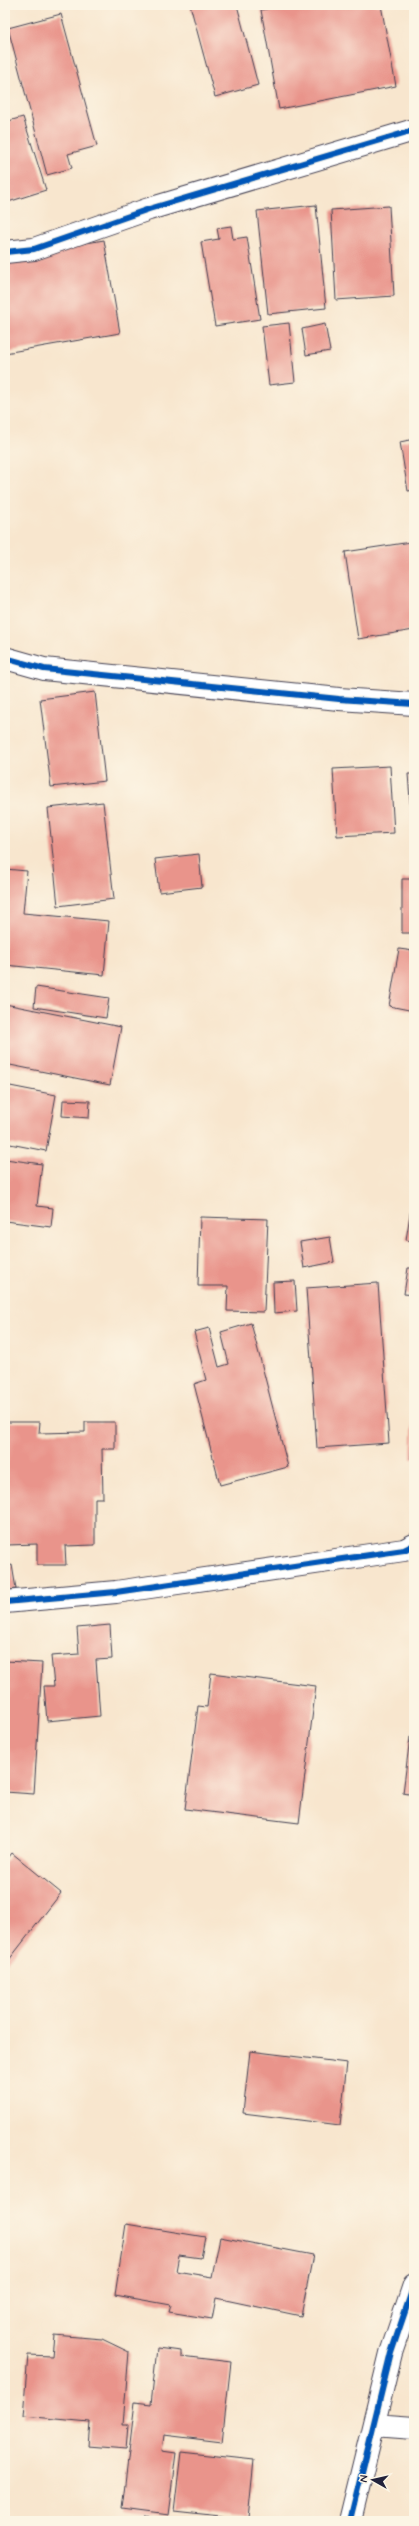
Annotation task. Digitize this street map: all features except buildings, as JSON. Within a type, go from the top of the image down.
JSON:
[{"type":"street","points":[[5,252],[34,249],[149,210],[414,130]]},
{"type":"street","points":[[5,658],[44,669],[340,699],[414,704]]},
{"type":"street","points":[[5,1602],[116,1592],[404,1550],[414,1545]]},
{"type":"street","points":[[350,2521],[391,2353],[414,2285]]},
{"type":"street","points":[[374,2425],[414,2428]]},
{"type":"cycle path","points":[[5,252],[34,249],[149,209],[414,130]]},
{"type":"cycle path","points":[[5,658],[44,669],[339,699],[414,704]]},
{"type":"cycle path","points":[[5,1602],[116,1592],[404,1550],[414,1545]]},
{"type":"cycle path","points":[[350,2521],[391,2353],[414,2285]]}]
